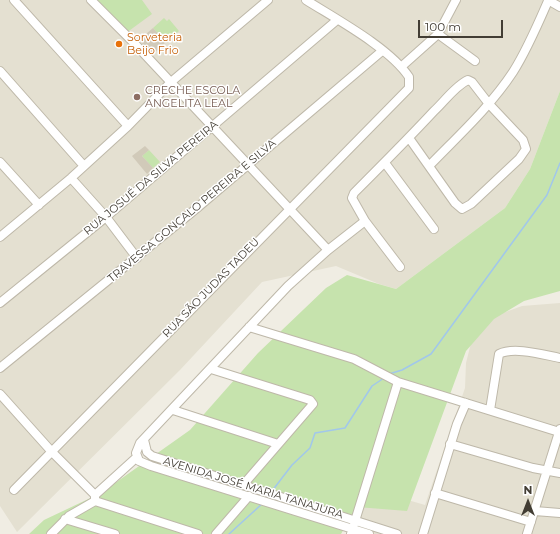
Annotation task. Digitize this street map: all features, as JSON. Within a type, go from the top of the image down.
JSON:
[{"type":"street","points":[[14,0],[128,126]]},
{"type":"street","points":[[0,237],[71,178],[128,126],[171,82],[268,0]]},
{"type":"street","points":[[306,0],[382,51],[401,67],[438,34],[456,0]]},
{"type":"street","points":[[429,166],[489,104],[516,68],[548,0],[560,7]]},
{"type":"street","points":[[94,1],[290,207],[328,250]]},
{"type":"street","name":"RUA JOSUÉ DA SILVA PEREIRA","points":[[0,303],[106,217],[337,20]]},
{"type":"street","points":[[438,34],[475,61]]},
{"type":"street","name":"TRAVESSA GONÇALO PEREIRA E SILVA","points":[[0,368],[137,258],[249,165],[382,51]]},
{"type":"street","name":"RUA SÃO JUDAS TADEU","points":[[14,490],[290,207],[409,88],[409,78],[401,67]]},
{"type":"street","points":[[0,71],[84,166]]},
{"type":"street","points":[[400,267],[365,221],[352,200],[354,193],[385,163],[408,138],[465,81],[472,82],[489,104],[526,145],[525,152],[519,159],[464,209],[460,208],[455,203],[408,138]]},
{"type":"street","points":[[0,162],[39,205]]},
{"type":"street","points":[[385,163],[434,229]]},
{"type":"street","points":[[71,178],[106,217],[137,258]]},
{"type":"street","points":[[51,534],[65,519],[95,498],[137,457],[138,446],[288,286],[328,250],[365,221]]},
{"type":"street","points":[[249,327],[354,359],[398,382],[559,430],[527,534]]},
{"type":"street","points":[[490,410],[499,354],[505,351],[519,351],[560,358]]},
{"type":"street","points":[[211,369],[310,400],[313,404],[243,485]]},
{"type":"street","points":[[352,531],[398,382]]},
{"type":"street","points":[[0,394],[95,498],[198,534]]},
{"type":"street","points":[[423,534],[450,444],[466,403]]},
{"type":"street","points":[[173,410],[278,444]]},
{"type":"street","name":"AVENIDA JOSÉ MARIA TANAJURA","points":[[144,440],[149,455],[181,471],[249,496],[340,520],[355,520],[397,534]]},
{"type":"street","points":[[450,444],[547,472],[560,473]]},
{"type":"street","name":"AVENIDA JOSÉ MARIA TANAJURA","points":[[137,457],[142,462],[243,485],[340,520],[352,531],[370,534]]},
{"type":"street","points":[[435,493],[531,522]]},
{"type":"street","points":[[216,534],[249,496]]},
{"type":"street","points":[[535,511],[560,513]]},
{"type":"street","points":[[65,519],[115,534]]},
{"type":"shaded area","points":[[0,0],[560,0],[560,91],[530,169],[505,208],[396,289],[379,284],[336,266],[262,282],[180,370],[17,532],[0,506]]},
{"type":"shaded area","points":[[560,303],[560,534],[352,534],[370,489],[425,505],[465,388],[466,363],[472,339],[489,318],[522,306]]},
{"type":"green space","points":[[97,0],[142,0],[152,14],[126,33]]},
{"type":"green space","points":[[164,18],[167,21],[169,19],[179,31],[166,42],[153,28]]},
{"type":"green space","points":[[560,91],[560,291],[524,301],[494,319],[466,351],[407,511],[357,507],[341,534],[29,534],[44,520],[101,493],[190,430],[258,353],[326,288],[347,275],[396,289],[505,208],[530,169]]},
{"type":"green space","points":[[149,150],[160,162],[153,168],[142,156]]},
{"type":"building","points":[[153,28],[166,42],[152,55],[139,40]]},
{"type":"building","points":[[145,146],[149,150],[142,156],[153,168],[147,174],[132,156]]},
{"type":"waterway","points":[[389,374],[402,370],[431,354],[547,195],[560,163]]},
{"type":"waterway","points":[[272,491],[292,465],[310,448],[315,433],[345,428],[372,386],[384,378]]},
{"type":"waterway","points":[[229,534],[263,503]]},
{"type":"place","name":"Sorveteria Beijo Frio","points":[[119,44]]},
{"type":"place","name":"CRECHE ESCOLA ANGELITA LEAL","points":[[137,97]]}]
